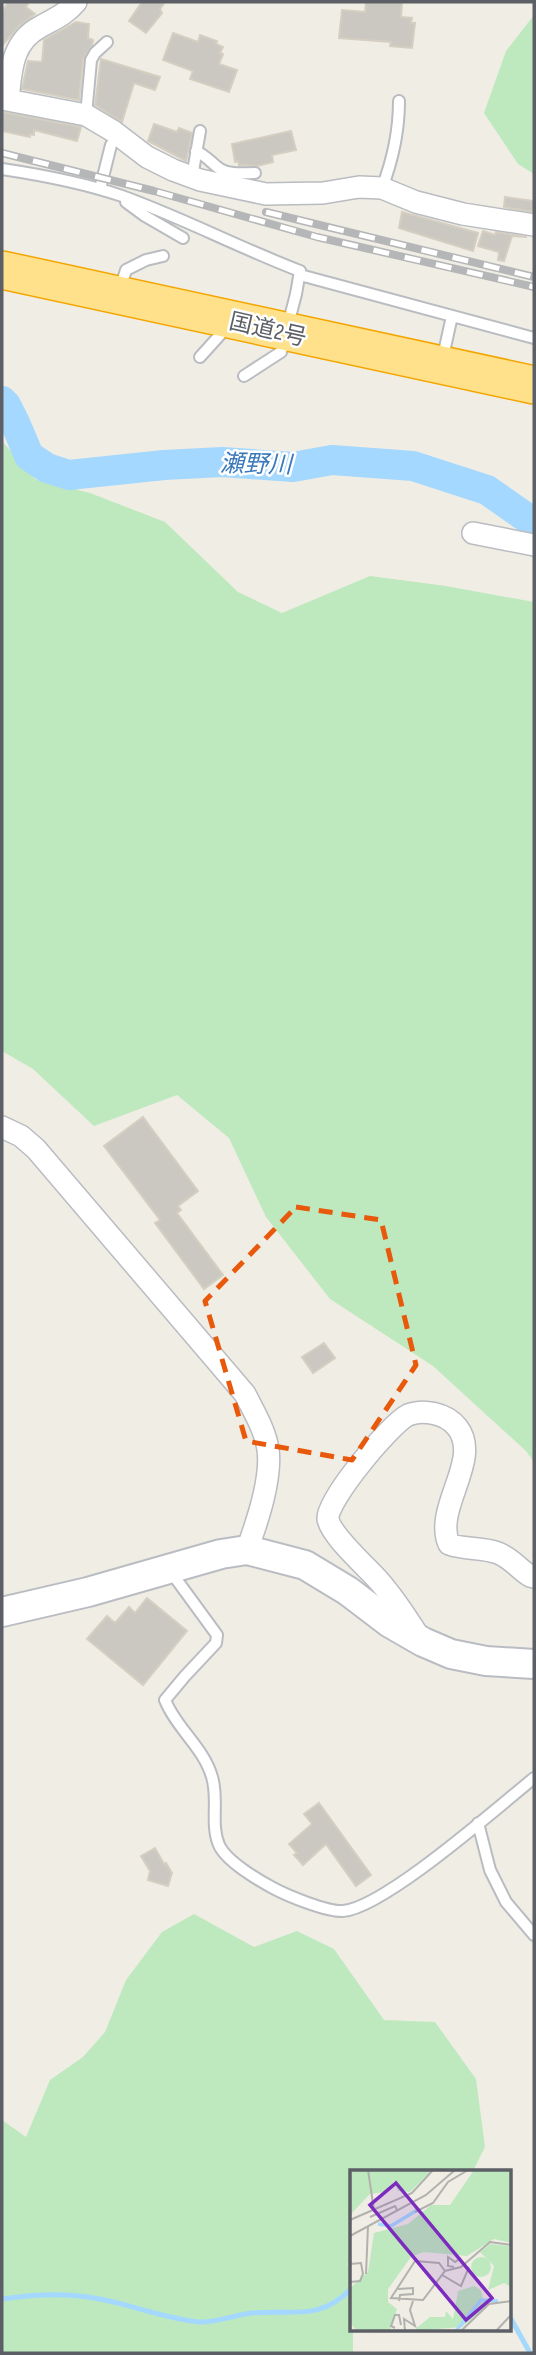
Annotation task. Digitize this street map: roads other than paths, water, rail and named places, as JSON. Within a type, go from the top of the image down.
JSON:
[{"type":"highway","name":"国道2号","points":[[2,270],[534,385]]},
{"type":"street","points":[[76,2],[56,20],[35,29],[17,48],[5,100],[86,115],[146,157],[192,177],[266,194],[323,193],[359,187],[463,214],[534,225]]},
{"type":"street","points":[[472,533],[534,545]]},
{"type":"street","points":[[2,1127],[21,1136],[36,1149],[245,1394],[263,1430],[268,1451],[260,1514],[247,1550]]},
{"type":"street","points":[[423,1642],[379,1580],[350,1551],[329,1522],[328,1511],[352,1475],[396,1423],[407,1416],[423,1410],[442,1416],[457,1427],[465,1447],[462,1467],[445,1519],[444,1534],[449,1544],[463,1550],[481,1549],[498,1553],[534,1577]]},
{"type":"street","points":[[2,1612],[88,1592],[221,1554],[247,1550],[305,1565],[348,1591],[390,1623],[451,1654],[486,1661],[534,1664]]},
{"type":"lane","points":[[86,115],[91,60],[94,52],[107,42]]},
{"type":"lane","points":[[396,198],[394,153],[399,129],[399,101]]},
{"type":"lane","points":[[192,177],[200,131]]},
{"type":"lane","points":[[100,189],[111,145],[118,135]]},
{"type":"lane","points":[[197,151],[220,168],[235,174],[255,173]]},
{"type":"lane","points":[[2,169],[100,189],[182,219],[300,271],[281,352],[244,376]]},
{"type":"lane","points":[[123,197],[129,206],[183,238]]},
{"type":"lane","points":[[118,296],[126,270],[146,260],[163,256]]},
{"type":"lane","points":[[300,275],[534,338]]},
{"type":"lane","points":[[441,366],[452,316]]},
{"type":"lane","points":[[200,357],[233,321]]},
{"type":"lane","points":[[169,1570],[217,1635],[216,1643],[165,1700],[171,1713],[196,1746],[212,1777],[215,1832],[220,1849],[265,1884],[298,1899],[340,1911],[354,1909],[382,1895],[534,1778]]},
{"type":"lane","points":[[478,1823],[490,1870],[506,1902],[534,1935]]},
{"type":"waterway","name":"瀬野川","points":[[2,401],[29,456],[47,468],[69,475],[222,462],[293,467],[332,460],[413,466],[487,490],[534,523]]},
{"type":"waterway","points":[[2,2299],[45,2295],[78,2296],[205,2322],[252,2313],[317,2310],[340,2299],[350,2290]]},
{"type":"waterway","points":[[512,2321],[530,2353]]},
{"type":"railway","points":[[2,153],[154,191],[317,237],[534,287]]},
{"type":"railway","points":[[266,212],[534,277]]}]
